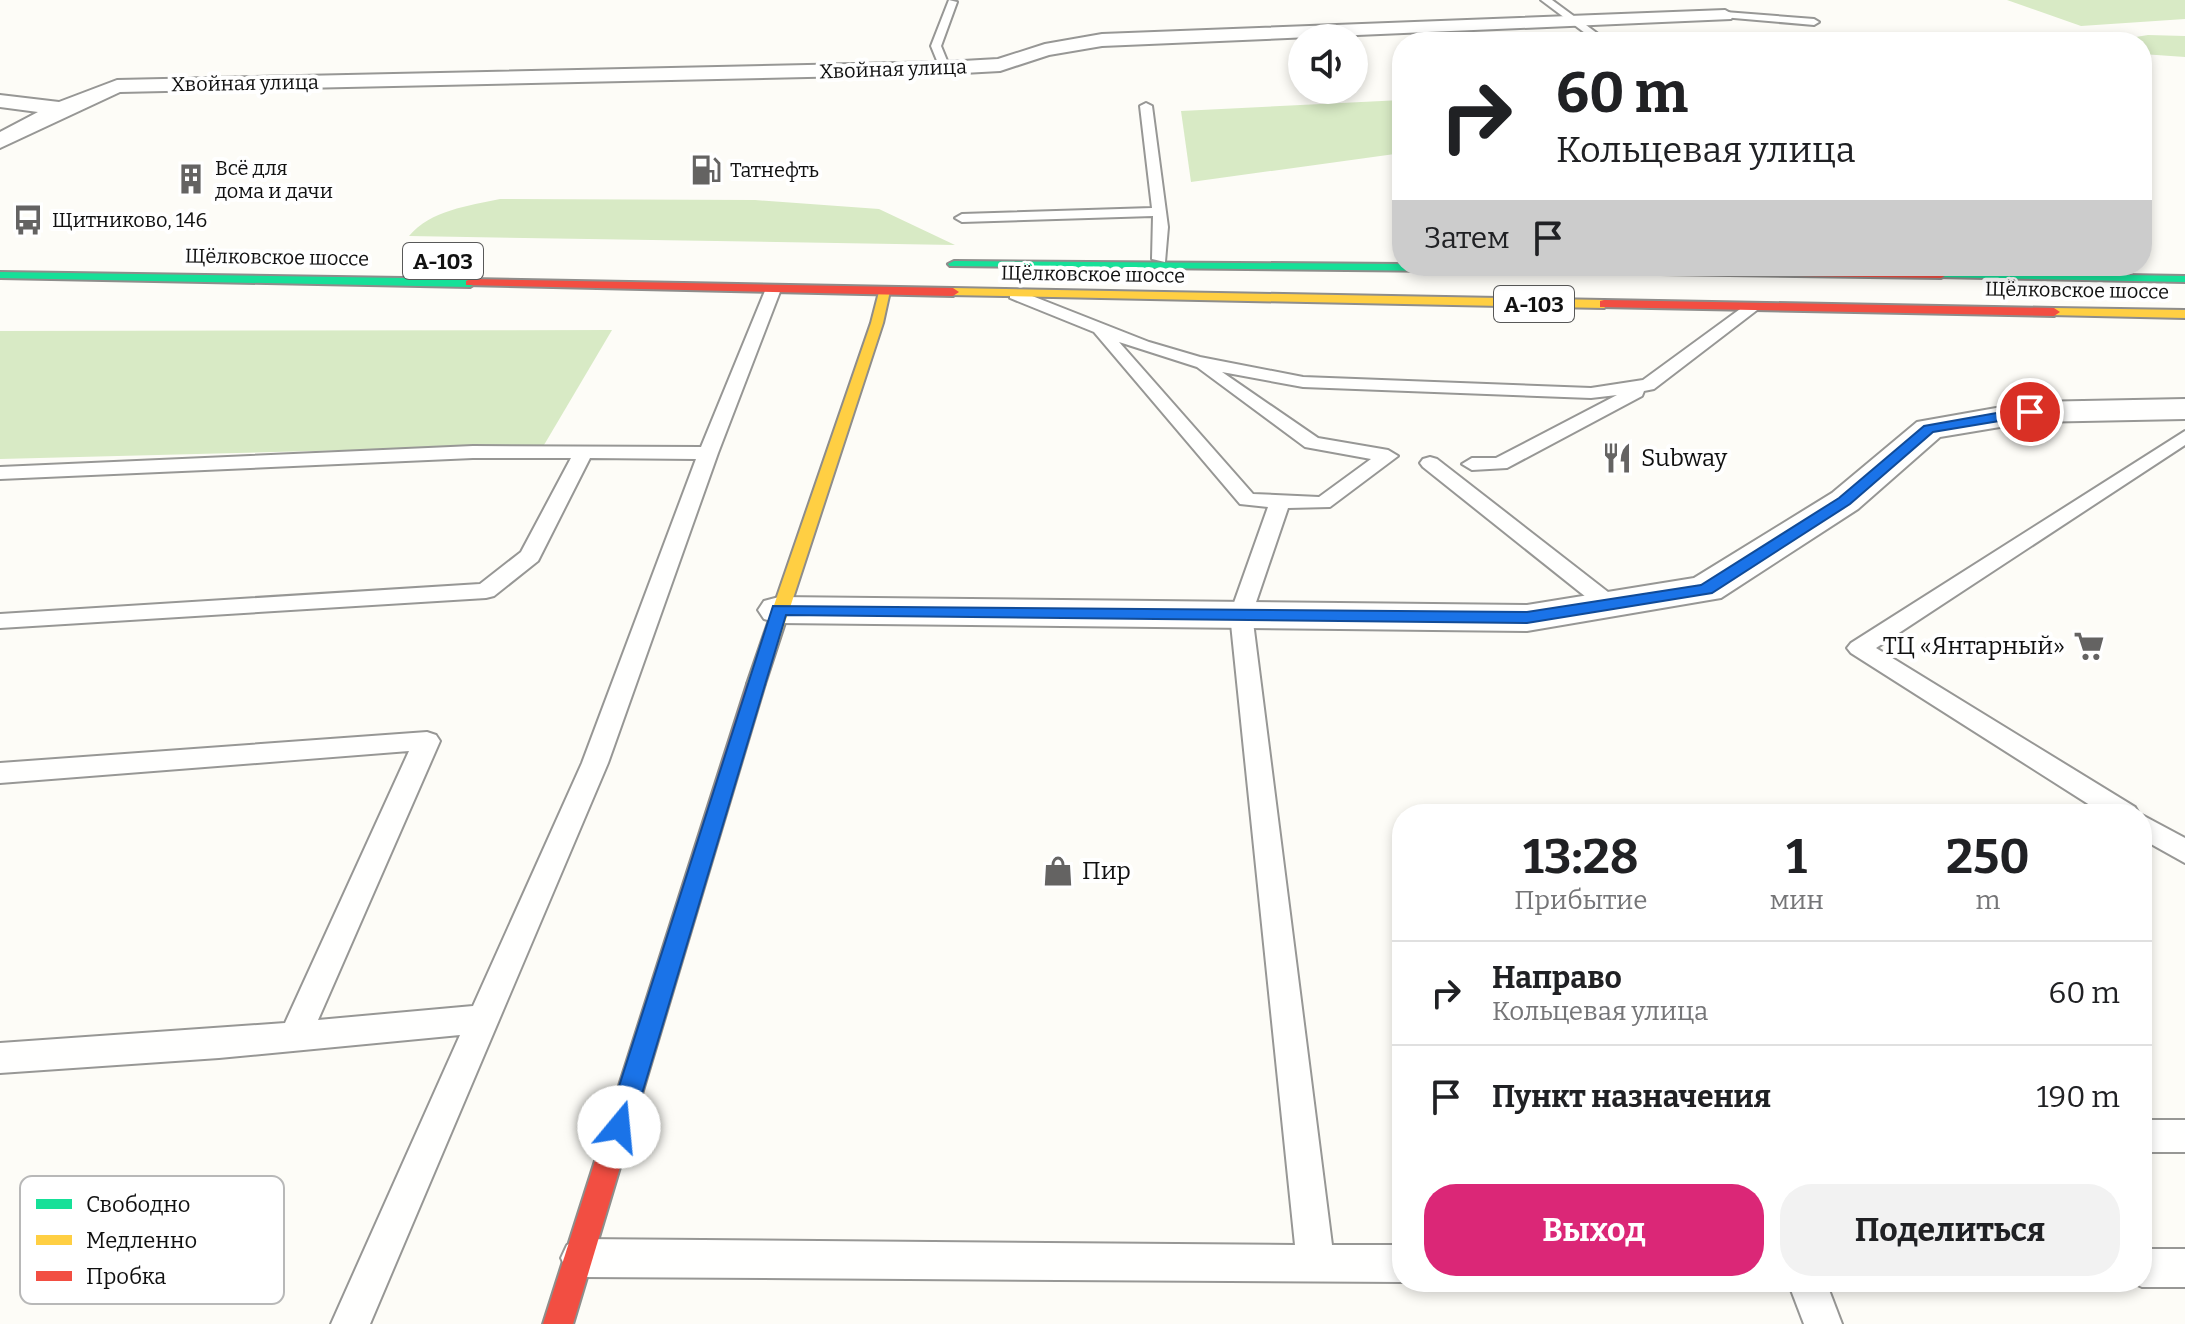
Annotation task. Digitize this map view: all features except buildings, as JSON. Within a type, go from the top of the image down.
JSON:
[{"type":"main road","name":"Щёлковское шоссе","points":[[932,265],[1392,267]]},
{"type":"main road","name":"Щёлковское шоссе","points":[[0,275],[2185,314]]},
{"type":"main road","name":"Щёлковское шоссе","points":[[1987,276],[2185,279]]},
{"type":"main road","points":[[558,1324],[779,610],[877,323],[884,291]]},
{"type":"street","name":"Хвойная улица","points":[[0,141],[61,109],[117,86],[945,68],[1000,65],[1045,50],[1102,40],[1725,15]]},
{"type":"street","points":[[0,101],[61,109]]},
{"type":"street","points":[[779,610],[1527,618],[1706,589],[1845,501],[1929,429],[2030,412],[2185,409]]},
{"type":"lane","points":[[1546,0],[1588,32]]},
{"type":"lane","points":[[945,68],[936,46],[952,2]]},
{"type":"lane","points":[[1725,15],[1814,22]]},
{"type":"lane","points":[[1146,106],[1159,212],[1160,259]]},
{"type":"lane","points":[[962,218],[1159,212]]},
{"type":"lane","points":[[350,1324],[595,763],[708,453],[764,319],[773,289]]},
{"type":"lane","points":[[1016,295],[1099,330],[1197,362],[1303,382],[1591,393],[1648,385]]},
{"type":"lane","points":[[1472,464],[1500,464],[1648,385],[1753,307]]},
{"type":"lane","points":[[1099,330],[1247,500],[1323,503],[1388,456],[1312,443],[1197,362]]},
{"type":"lane","points":[[2109,804],[1859,648],[2185,437]]},
{"type":"lane","points":[[0,473],[473,452],[708,453]]},
{"type":"lane","points":[[0,621],[486,591],[530,556],[584,452]]},
{"type":"lane","points":[[1430,463],[1609,604]]},
{"type":"lane","points":[[1280,501],[1241,614],[1316,1264]]},
{"type":"lane","points":[[0,773],[427,741],[295,1037]]},
{"type":"lane","points":[[2152,831],[2185,852]]},
{"type":"lane","points":[[0,1058],[295,1037],[485,1019]]},
{"type":"lane","points":[[2152,1136],[2185,1136]]},
{"type":"lane","points":[[578,1258],[1392,1264]]},
{"type":"lane","points":[[2152,1268],[2185,1268]]},
{"type":"lane","points":[[1811,1292],[1823,1324]]},
{"type":"green space","points":[[2007,0],[2185,0],[2185,19],[2081,26]]},
{"type":"green space","points":[[2152,35],[2185,36],[2185,57],[2152,55]]},
{"type":"green space","points":[[1392,100],[1392,154],[1191,182],[1181,111]]},
{"type":"green space","points":[[500,199],[755,200],[879,209],[955,245],[409,236],[439,215]]},
{"type":"green space","points":[[612,330],[544,445],[0,459],[0,331]]},
{"type":"traffic: fast","points":[[954,264],[1392,268]]},
{"type":"traffic: fast","points":[[0,275],[470,283]]},
{"type":"traffic: fast","points":[[2002,276],[2185,279]]},
{"type":"traffic: slow","points":[[756,684],[877,323],[884,291]]},
{"type":"traffic: slow","points":[[953,292],[1604,304]]},
{"type":"traffic: slow","points":[[2054,312],[2185,314]]},
{"type":"traffic: jam","points":[[470,283],[953,292]]},
{"type":"traffic: jam","points":[[1604,304],[2054,312]]},
{"type":"traffic: jam","points":[[558,1324],[756,684]]},
{"type":"place","name":"Татнефть","points":[[706,170]]},
{"type":"place","name":"Всё для дома и дачи","points":[[191,179]]},
{"type":"place","name":"Щитниково, 146","points":[[28,220]]},
{"type":"place","name":"Subway","points":[[1617,458]]},
{"type":"place","name":"ТЦ «Янтарный»","points":[[2089,646]]},
{"type":"place","name":"Пир","points":[[1058,871]]},
{"type":"route","points":[[619,1127],[779,610],[1527,618],[1706,589],[1845,501],[1929,429],[2030,412]]}]
